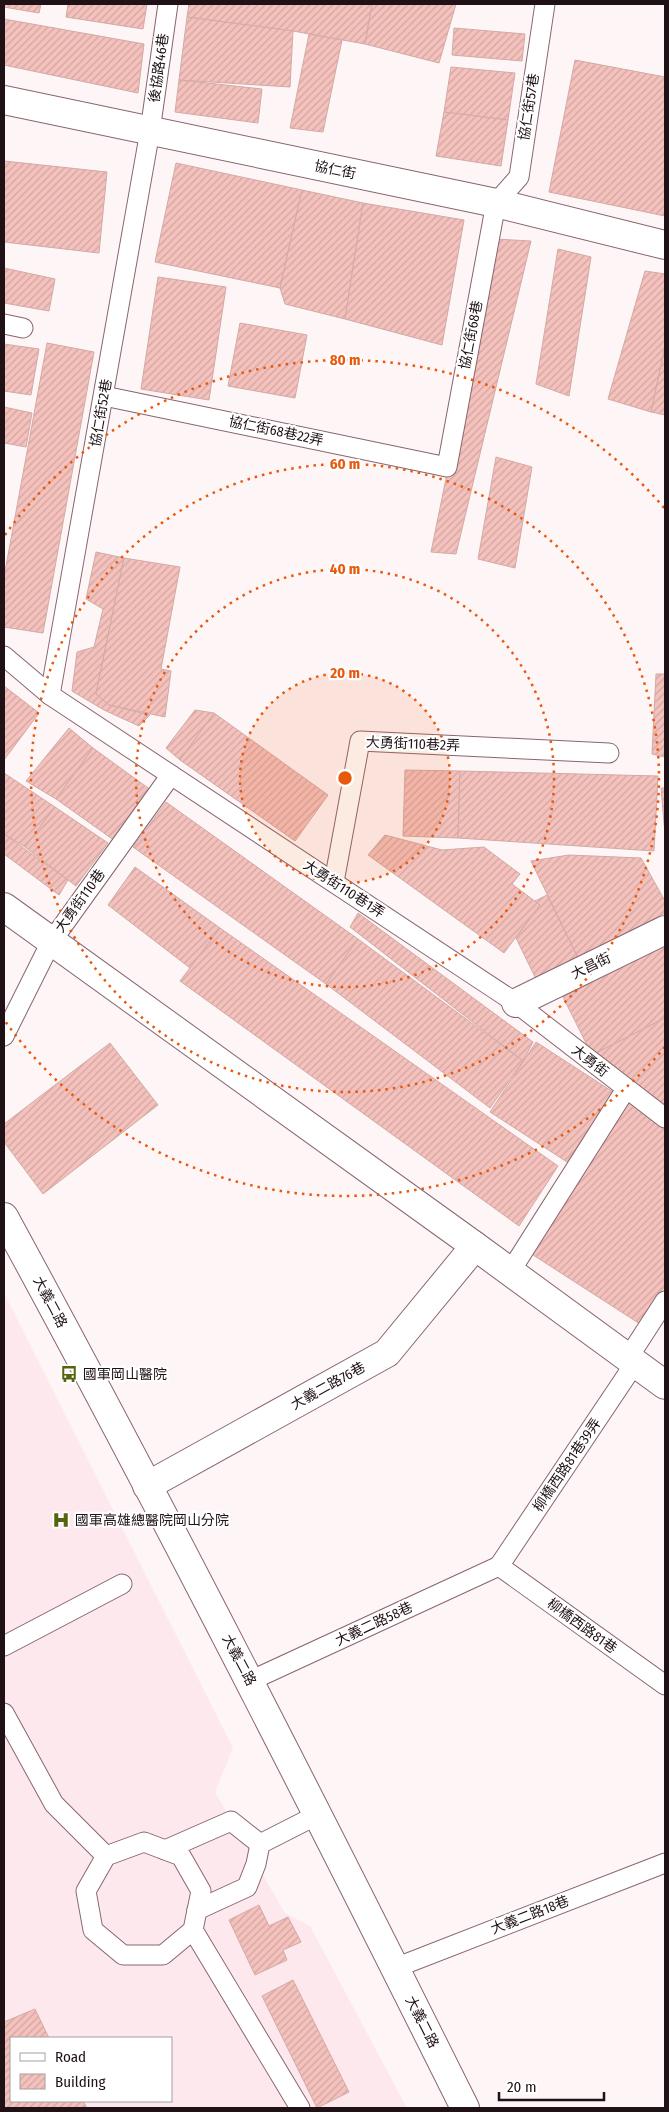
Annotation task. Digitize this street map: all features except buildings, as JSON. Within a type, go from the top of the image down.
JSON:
[{"type":"street","name":"協仁街","points":[[4,100],[496,203],[665,245]]},
{"type":"street","points":[[4,907],[665,1385]]},
{"type":"street","name":"大昌街","points":[[516,1003],[665,930]]},
{"type":"street","name":"大義二路","points":[[4,1217],[250,1681],[465,2108]]},
{"type":"street","name":"大義二路76巷","points":[[147,1486],[387,1353],[475,1246]]},
{"type":"lane","name":"後協路46巷","points":[[150,131],[168,4]]},
{"type":"lane","name":"協仁街57巷","points":[[496,203],[518,177],[545,4]]},
{"type":"lane","name":"協仁街52巷","points":[[50,695],[150,131]]},
{"type":"lane","name":"協仁街68巷","points":[[447,467],[496,203]]},
{"type":"lane","points":[[4,324],[23,328]]},
{"type":"lane","name":"協仁街68巷22弄","points":[[104,396],[447,467]]},
{"type":"lane","name":"大勇街110巷1弄","points":[[4,656],[50,695],[516,1003]]},
{"type":"lane","name":"大勇街110巷2弄","points":[[334,882],[360,741],[609,753]]},
{"type":"lane","name":"大勇街110巷","points":[[4,1036],[51,942],[171,775]]},
{"type":"lane","name":"大勇街","points":[[516,1003],[626,1090],[665,1118]]},
{"type":"lane","points":[[510,1272],[626,1090]]},
{"type":"lane","name":"柳橋西路81巷39弄","points":[[499,1566],[631,1360],[665,1301]]},
{"type":"lane","name":"大義二路58巷","points":[[250,1681],[499,1566]]},
{"type":"lane","name":"柳橋西路81巷","points":[[499,1566],[665,1685]]},
{"type":"lane","points":[[4,1646],[122,1584]]},
{"type":"lane","points":[[4,1713],[54,1804],[106,1856]]},
{"type":"lane","points":[[260,1844],[317,1815]]},
{"type":"lane","points":[[165,1850],[231,1821],[260,1844]]},
{"type":"lane","points":[[194,1930],[163,1955],[123,1955],[93,1930],[86,1891],[106,1856],[144,1842],[181,1856],[201,1891],[194,1930],[300,2108]]},
{"type":"lane","points":[[197,1910],[247,1887],[256,1864],[260,1844]]},
{"type":"lane","name":"大義二路18巷","points":[[395,1968],[665,1863]]},
{"type":"shaded area","name":"國軍高雄總醫院岡山分院","points":[[4,1293],[233,1748],[215,1792],[285,1913],[310,1926],[407,2108],[4,2108]]},
{"type":"place","name":"國軍岡山醫院","points":[[69,1374]]},
{"type":"place","name":"國軍高雄總醫院岡山分院","points":[[61,1520]]}]
